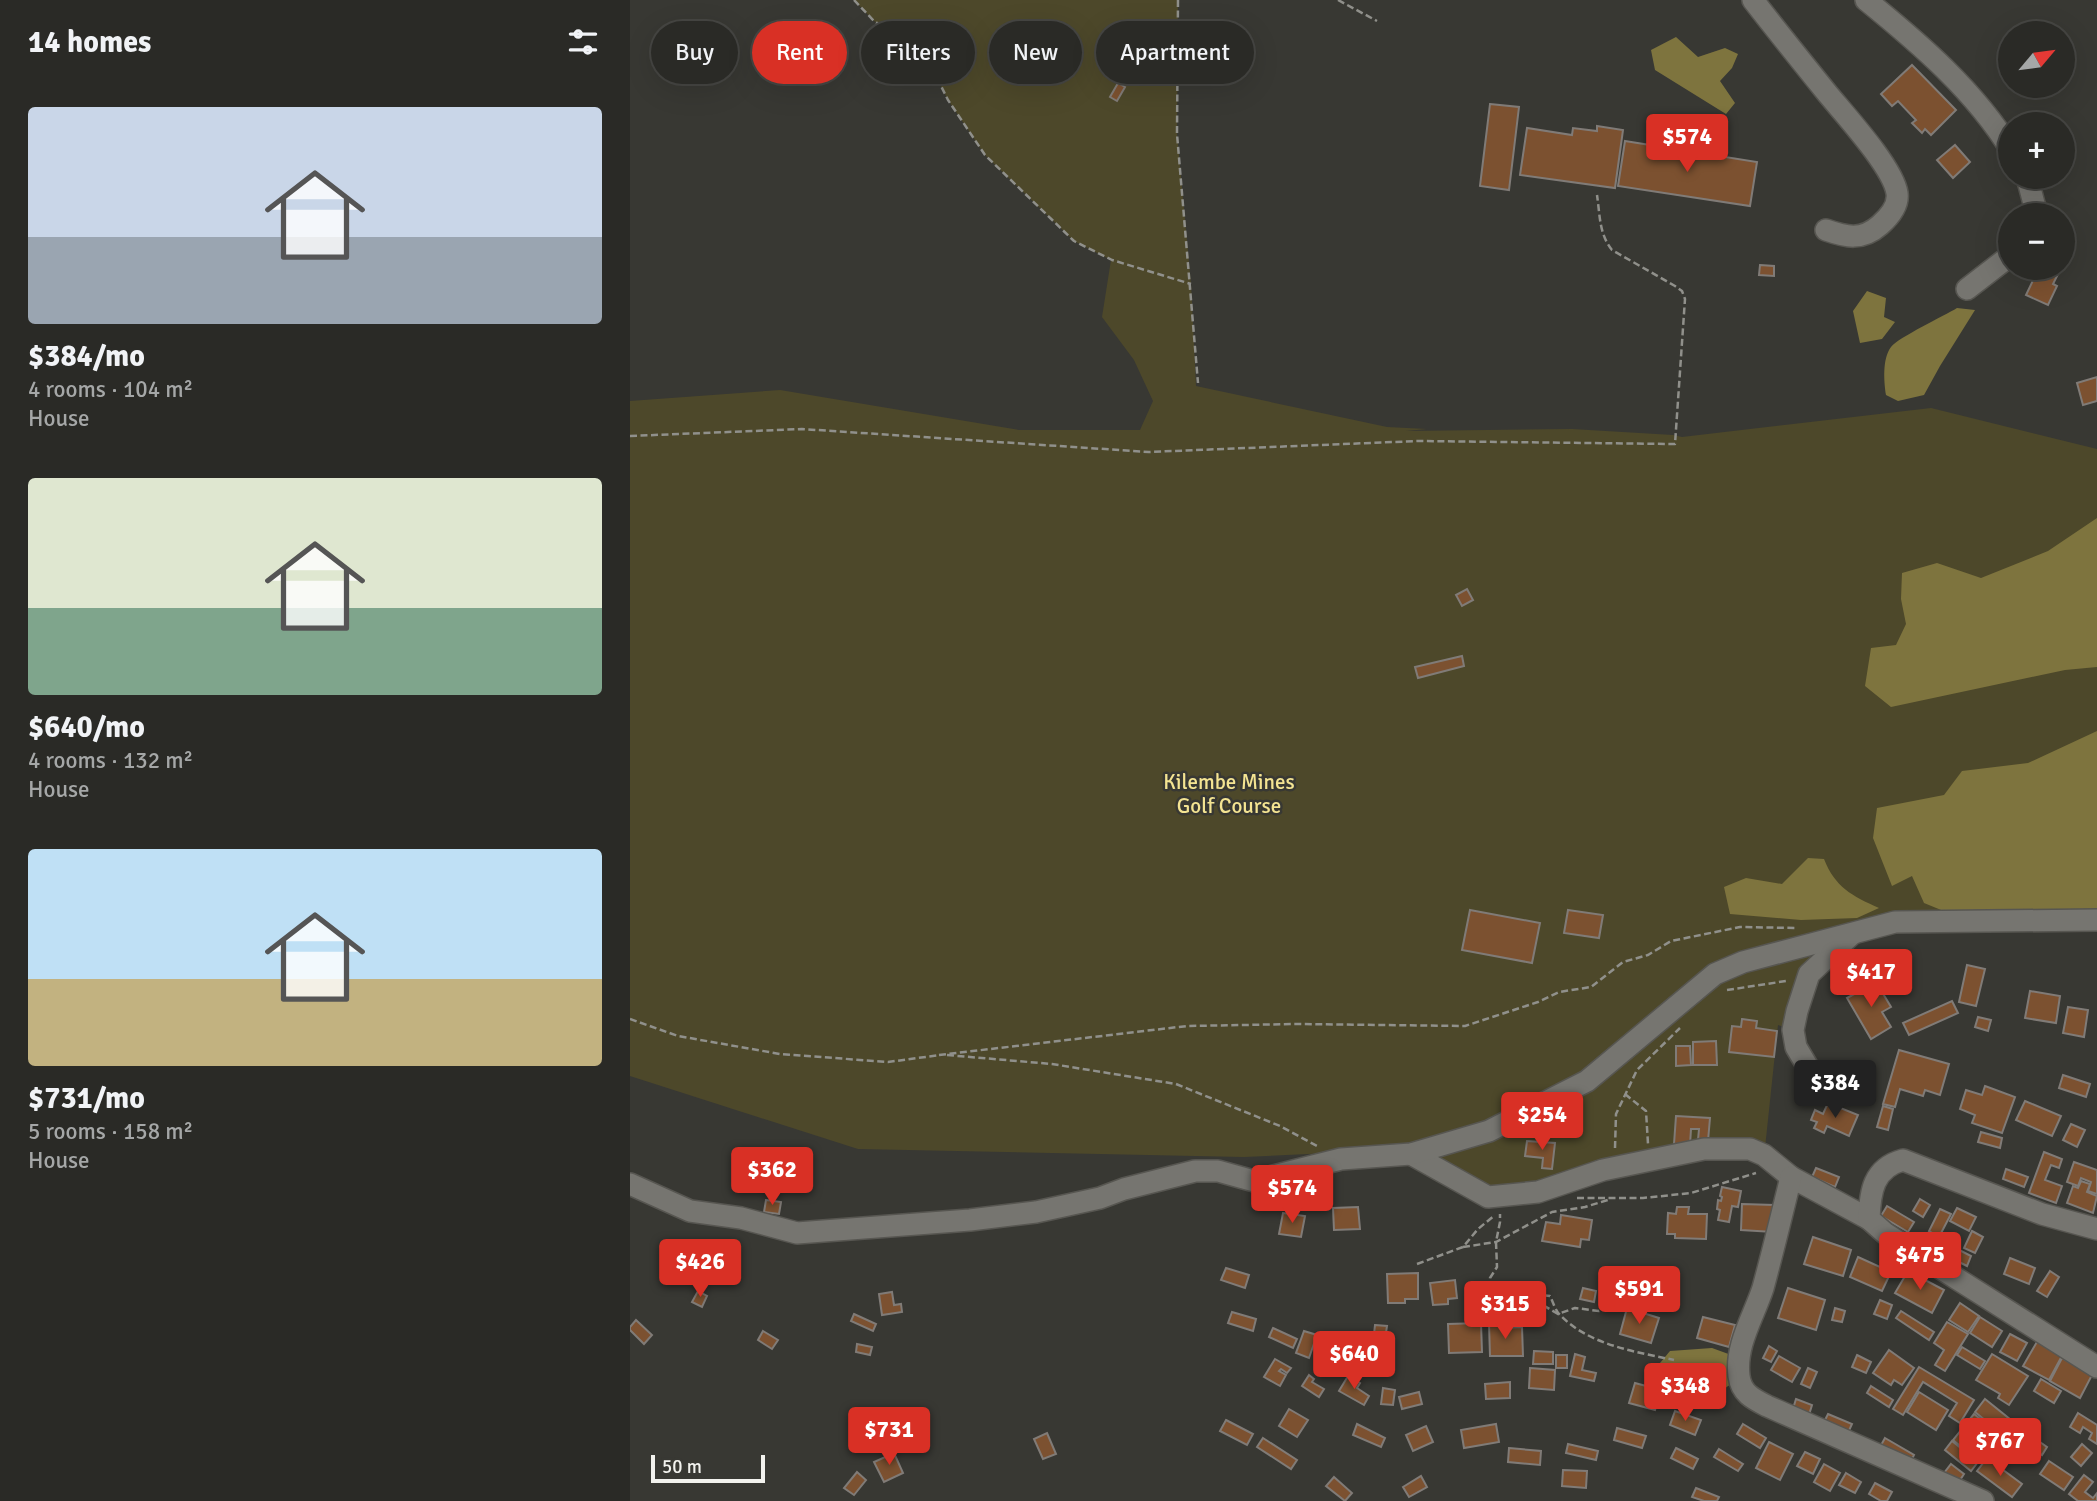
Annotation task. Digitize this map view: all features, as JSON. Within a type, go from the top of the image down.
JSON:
[{"type":"street","points":[[1754,0],[1874,151],[1896,189],[1897,202],[1891,213],[1871,232],[1848,237],[1826,230]]},
{"type":"street","points":[[1866,0],[1954,77],[1998,130]]},
{"type":"street","points":[[1966,289],[1998,265]]},
{"type":"street","points":[[630,1184],[690,1211],[741,1218],[797,1233],[970,1220],[1036,1212],[1100,1198],[1195,1171],[1218,1171],[1254,1181],[1340,1159],[1411,1154],[1489,1131],[1587,1081],[1715,974],[1763,956],[1895,922],[2097,920]]},
{"type":"street","points":[[1829,1084],[1815,1079],[1796,1046],[1793,1030],[1809,974],[1854,933]]},
{"type":"street","points":[[1411,1154],[1488,1197],[1538,1192],[1615,1167],[1704,1149],[1750,1149],[1764,1155],[1783,1172],[1869,1219],[1886,1234],[2097,1367]]},
{"type":"street","points":[[1869,1219],[1870,1194],[1884,1168],[1890,1163],[1903,1160],[2042,1214],[2097,1229]]},
{"type":"street","points":[[1783,1172],[1762,1291],[1744,1336],[1739,1375],[1745,1392],[1767,1406],[1983,1501]]},
{"type":"path","points":[[854,0],[874,21],[911,46],[930,64],[948,100],[985,155],[1074,242],[1111,260],[1191,284]]},
{"type":"path","points":[[1178,0],[1177,134],[1198,383]]},
{"type":"path","points":[[1338,0],[1377,21]]},
{"type":"path","points":[[630,436],[802,429],[1149,452],[1418,441],[1675,443],[1685,299],[1682,291],[1675,286],[1612,250],[1605,241],[1602,230],[1597,195]]},
{"type":"path","points":[[630,1019],[678,1036],[780,1054],[888,1062],[1186,1026],[1465,1026],[1538,1002],[1559,992],[1591,987],[1623,962],[1648,955],[1671,942],[1740,927],[1804,928]]},
{"type":"path","points":[[1726,990],[1807,980]]},
{"type":"path","points":[[1615,1167],[1616,1114],[1625,1094],[1637,1070],[1680,1028]]},
{"type":"path","points":[[940,1055],[1052,1064],[1176,1084],[1280,1126],[1340,1159]]},
{"type":"path","points":[[1625,1094],[1646,1111],[1648,1160]]},
{"type":"path","points":[[1568,1199],[1643,1198],[1691,1193],[1783,1172]]},
{"type":"path","points":[[1417,1264],[1463,1247],[1496,1242],[1552,1212],[1585,1207],[1615,1198]]},
{"type":"path","points":[[1463,1247],[1478,1229],[1499,1211],[1497,1267],[1490,1278],[1489,1297],[1497,1319]]},
{"type":"path","points":[[1491,1290],[1550,1296],[1558,1314]]},
{"type":"path","points":[[1558,1314],[1575,1308],[1599,1311],[1633,1299]]},
{"type":"path","points":[[1492,1302],[1536,1301],[1584,1334],[1627,1350],[1674,1360]]},
{"type":"green space","name":"Kilembe Mines Golf Course","points":[[854,0],[1178,0],[1178,21],[1096,21],[1096,84],[1177,84],[1177,134],[1191,284],[1196,386],[1387,427],[1427,429],[1406,431],[1572,429],[1682,437],[1931,408],[2097,449],[2097,912],[1898,912],[1714,966],[1599,1065],[1501,1121],[1396,1150],[1244,1157],[858,1149],[630,1076],[630,401],[780,390],[1019,430],[1140,430],[1153,401],[1134,360],[1102,317],[1111,260],[1074,241],[985,155],[940,84],[975,84],[975,21],[874,21]]},
{"type":"green space","points":[[1843,942],[1807,980],[1793,1030],[1778,1025],[1765,1148],[1636,1151],[1538,1183],[1476,1187],[1428,1158],[1485,1141],[1726,978]]},
{"type":"shaded area","points":[[1676,37],[1698,57],[1725,48],[1738,54],[1732,68],[1720,81],[1735,103],[1726,114],[1655,70],[1651,50]]},
{"type":"shaded area","points":[[1867,291],[1886,298],[1884,317],[1895,322],[1882,339],[1860,343],[1853,311]]},
{"type":"shaded area","points":[[1957,308],[1975,310],[1924,395],[1898,401],[1886,395],[1885,364],[1891,347],[1912,332]]},
{"type":"shaded area","points":[[2097,518],[2097,667],[2065,670],[1891,707],[1865,686],[1871,648],[1896,645],[1906,624],[1901,599],[1902,573],[1937,563],[1981,578],[2048,551]]},
{"type":"shaded area","points":[[2097,731],[2097,912],[1946,912],[1924,903],[1912,876],[1892,886],[1873,838],[1877,808],[1944,795],[1962,771],[2028,763]]},
{"type":"shaded area","points":[[1808,858],[1824,859],[1839,884],[1879,908],[1857,918],[1801,920],[1730,914],[1724,887],[1746,878],[1782,884]]},
{"type":"shaded area","points":[[1712,1348],[1734,1356],[1731,1384],[1711,1398],[1686,1393],[1660,1363],[1670,1351]]},
{"type":"building","points":[[1912,65],[1956,110],[1931,135],[1925,129],[1922,133],[1912,123],[1916,120],[1898,101],[1892,106],[1881,94]]},
{"type":"building","points":[[1117,84],[1125,87],[1117,101],[1110,97]]},
{"type":"building","points":[[1490,104],[1519,107],[1509,190],[1480,186]]},
{"type":"building","points":[[1597,126],[1623,130],[1615,188],[1520,175],[1527,128],[1572,135],[1573,128],[1597,131]]},
{"type":"building","points":[[1625,141],[1757,162],[1750,206],[1618,186]]},
{"type":"building","points":[[1955,145],[1970,162],[1953,178],[1937,160]]},
{"type":"building","points":[[1760,265],[1774,266],[1774,276],[1759,275]]},
{"type":"building","points":[[2033,280],[2055,280],[2053,284],[2057,286],[2048,305],[2026,295]]},
{"type":"building","points":[[2097,377],[2097,401],[2083,405],[2077,383]]},
{"type":"building","points":[[1467,589],[1473,600],[1462,606],[1456,595]]},
{"type":"building","points":[[1462,656],[1464,666],[1418,678],[1415,667]]},
{"type":"building","points":[[1470,910],[1540,923],[1532,963],[1462,950]]},
{"type":"building","points":[[1568,910],[1603,915],[1599,938],[1564,933]]},
{"type":"building","points":[[1967,965],[1985,969],[1976,1006],[1959,1002]]},
{"type":"building","points":[[1876,982],[1891,1007],[1882,1012],[1891,1027],[1871,1039],[1847,998]]},
{"type":"building","points":[[2030,991],[2060,996],[2056,1023],[2025,1018]]},
{"type":"building","points":[[1952,1001],[1958,1013],[1909,1035],[1903,1023]]},
{"type":"building","points":[[2068,1007],[2088,1010],[2084,1037],[2063,1033]]},
{"type":"building","points":[[1978,1017],[1991,1020],[1988,1031],[1975,1027]]},
{"type":"building","points":[[1742,1019],[1757,1021],[1756,1028],[1777,1031],[1774,1057],[1729,1052],[1732,1026],[1741,1027]]},
{"type":"building","points":[[1716,1041],[1717,1065],[1693,1065],[1693,1042]]},
{"type":"building","points":[[1676,1046],[1690,1046],[1691,1065],[1676,1066]]},
{"type":"building","points":[[1899,1050],[1949,1064],[1940,1095],[1925,1090],[1923,1096],[1900,1089],[1895,1107],[1883,1104]]},
{"type":"building","points":[[2063,1075],[2090,1084],[2086,1097],[2059,1088]]},
{"type":"building","points":[[1985,1086],[2015,1097],[2002,1133],[1972,1123],[1975,1115],[1960,1109],[1966,1090],[1982,1095]]},
{"type":"building","points":[[2025,1101],[2061,1116],[2052,1136],[2016,1120]]},
{"type":"building","points":[[1828,1103],[1858,1115],[1849,1136],[1827,1126],[1824,1133],[1814,1128],[1817,1122],[1811,1120],[1815,1110],[1823,1114]]},
{"type":"building","points":[[1883,1106],[1893,1109],[1888,1130],[1877,1127]]},
{"type":"building","points":[[1676,1116],[1710,1118],[1708,1141],[1698,1140],[1699,1129],[1691,1129],[1690,1145],[1674,1144]]},
{"type":"building","points":[[2071,1124],[2085,1130],[2077,1147],[2063,1140]]},
{"type":"building","points":[[1981,1132],[2002,1138],[2000,1148],[1978,1142]]},
{"type":"building","points":[[1527,1141],[1555,1143],[1552,1169],[1542,1168],[1543,1158],[1525,1156]]},
{"type":"building","points":[[2044,1152],[2062,1159],[2059,1168],[2051,1165],[2045,1180],[2062,1186],[2056,1203],[2029,1193]]},
{"type":"building","points":[[2074,1162],[2097,1170],[2097,1194],[2088,1191],[2091,1182],[2081,1178],[2078,1186],[2067,1182]]},
{"type":"building","points":[[1816,1168],[1839,1177],[1835,1187],[1812,1177]]},
{"type":"building","points":[[2006,1169],[2028,1177],[2024,1187],[2003,1179]]},
{"type":"building","points":[[2081,1181],[2090,1184],[2087,1192],[2097,1196],[2093,1213],[2067,1203],[2073,1186],[2078,1188]]},
{"type":"building","points":[[1722,1187],[1741,1191],[1738,1207],[1732,1206],[1729,1222],[1718,1220],[1718,1200],[1721,1201]]},
{"type":"building","points":[[1920,1199],[1930,1205],[1923,1217],[1913,1211]]},
{"type":"building","points":[[766,1200],[781,1202],[779,1214],[764,1212]]},
{"type":"building","points":[[1742,1204],[1774,1205],[1773,1232],[1741,1230]]},
{"type":"building","points":[[1887,1206],[1914,1222],[1908,1232],[1881,1216]]},
{"type":"building","points":[[1358,1207],[1360,1229],[1334,1230],[1333,1208]]},
{"type":"building","points":[[1677,1207],[1689,1207],[1688,1214],[1707,1214],[1706,1239],[1675,1238],[1675,1234],[1667,1234],[1668,1213],[1676,1214]]},
{"type":"building","points":[[1957,1208],[1976,1217],[1969,1231],[1950,1221]]},
{"type":"building","points":[[1940,1209],[1951,1214],[1939,1237],[1929,1231]]},
{"type":"building","points":[[1283,1213],[1305,1216],[1301,1237],[1279,1234]]},
{"type":"building","points":[[1561,1215],[1592,1220],[1589,1240],[1581,1239],[1580,1247],[1542,1241],[1546,1222],[1560,1224]]},
{"type":"building","points":[[1972,1231],[1983,1237],[1975,1253],[1964,1248]]},
{"type":"building","points":[[1928,1234],[1971,1256],[1967,1266],[1923,1244]]},
{"type":"building","points":[[1813,1237],[1851,1250],[1843,1276],[1804,1264]]},
{"type":"building","points":[[1858,1257],[1891,1272],[1882,1291],[1850,1277]]},
{"type":"building","points":[[2010,1258],[2035,1268],[2029,1284],[2004,1274]]},
{"type":"building","points":[[1226,1268],[1249,1275],[1245,1288],[1221,1280]]},
{"type":"building","points":[[1908,1271],[1944,1290],[1932,1313],[1895,1293]]},
{"type":"building","points":[[2050,1271],[2059,1277],[2047,1297],[2037,1291]]},
{"type":"building","points":[[1418,1273],[1418,1299],[1405,1299],[1405,1303],[1388,1303],[1387,1274]]},
{"type":"building","points":[[1455,1280],[1457,1298],[1448,1299],[1448,1304],[1433,1305],[1430,1283]]},
{"type":"building","points":[[1583,1288],[1596,1291],[1594,1302],[1580,1299]]},
{"type":"building","points":[[1788,1288],[1825,1300],[1816,1330],[1778,1318]]},
{"type":"building","points":[[698,1291],[707,1296],[702,1307],[692,1302]]},
{"type":"building","points":[[892,1292],[894,1305],[901,1304],[902,1312],[882,1315],[879,1294]]},
{"type":"building","points":[[1880,1300],[1892,1305],[1887,1319],[1874,1314]]},
{"type":"building","points":[[1960,1303],[1979,1316],[1968,1332],[1949,1320]]},
{"type":"building","points":[[1627,1308],[1659,1318],[1651,1343],[1620,1334]]},
{"type":"building","points":[[1835,1308],[1845,1311],[1842,1322],[1832,1320]]},
{"type":"building","points":[[1901,1311],[1934,1332],[1929,1340],[1896,1318]]},
{"type":"building","points":[[1232,1312],[1256,1319],[1253,1331],[1228,1323]]},
{"type":"building","points":[[854,1314],[876,1324],[873,1331],[851,1321]]},
{"type":"building","points":[[1703,1317],[1735,1325],[1729,1347],[1697,1338]]},
{"type":"building","points":[[1980,1317],[2002,1331],[1992,1347],[1970,1333]]},
{"type":"building","points":[[636,1320],[652,1335],[644,1344],[630,1330]]},
{"type":"building","points":[[1947,1322],[1968,1334],[1945,1371],[1935,1365],[1944,1350],[1934,1343]]},
{"type":"building","points":[[1481,1323],[1482,1352],[1449,1353],[1448,1324]]},
{"type":"building","points":[[1489,1323],[1504,1323],[1504,1328],[1522,1327],[1523,1356],[1490,1356]]},
{"type":"building","points":[[1375,1325],[1387,1326],[1383,1353],[1372,1352]]},
{"type":"building","points":[[1273,1328],[1297,1339],[1293,1348],[1269,1337]]},
{"type":"building","points":[[763,1331],[778,1340],[772,1349],[758,1340]]},
{"type":"building","points":[[1304,1331],[1317,1335],[1309,1358],[1296,1353]]},
{"type":"building","points":[[2010,1334],[2027,1343],[2017,1361],[2000,1352]]},
{"type":"building","points":[[2038,1340],[2063,1354],[2049,1380],[2023,1366]]},
{"type":"building","points":[[1341,1343],[1363,1347],[1359,1362],[1338,1357]]},
{"type":"building","points":[[857,1344],[872,1347],[870,1355],[856,1352]]},
{"type":"building","points":[[1769,1346],[1777,1351],[1771,1362],[1763,1358]]},
{"type":"building","points":[[1962,1347],[1985,1361],[1980,1369],[1957,1355]]},
{"type":"building","points":[[1889,1350],[1914,1368],[1902,1385],[1894,1380],[1891,1385],[1873,1373]]},
{"type":"building","points":[[1534,1351],[1553,1352],[1553,1364],[1533,1364]]},
{"type":"building","points":[[1575,1354],[1585,1357],[1582,1370],[1596,1373],[1594,1381],[1570,1376]]},
{"type":"building","points":[[1992,1354],[2028,1376],[2009,1405],[1998,1398],[2000,1394],[1976,1380]]},
{"type":"building","points":[[1556,1355],[1567,1355],[1567,1368],[1556,1368]]},
{"type":"building","points":[[1857,1355],[1871,1362],[1866,1373],[1852,1367]]},
{"type":"building","points":[[1779,1356],[1800,1368],[1792,1382],[1771,1370]]},
{"type":"building","points":[[2062,1358],[2092,1375],[2080,1398],[2050,1381]]},
{"type":"building","points":[[1275,1359],[1291,1368],[1287,1373],[1281,1369],[1279,1371],[1286,1375],[1280,1386],[1264,1377]]},
{"type":"building","points":[[1919,1367],[1974,1400],[1960,1423],[1949,1416],[1957,1403],[1923,1382],[1903,1415],[1893,1409]]},
{"type":"building","points":[[1530,1368],[1555,1370],[1554,1390],[1529,1388]]},
{"type":"building","points":[[1808,1368],[1817,1372],[1810,1388],[1801,1384]]},
{"type":"building","points":[[1693,1372],[1714,1383],[1708,1395],[1687,1384]]},
{"type":"building","points":[[1309,1375],[1314,1379],[1312,1382],[1324,1389],[1319,1397],[1302,1386]]},
{"type":"building","points":[[1348,1376],[1360,1383],[1357,1388],[1369,1396],[1364,1405],[1339,1391]]},
{"type":"building","points":[[2041,1379],[2061,1391],[2054,1403],[2034,1391]]},
{"type":"building","points":[[1510,1382],[1510,1398],[1486,1399],[1485,1384]]},
{"type":"building","points":[[1635,1383],[1661,1390],[1655,1410],[1629,1403]]},
{"type":"building","points":[[1871,1386],[1893,1400],[1889,1407],[1867,1393]]},
{"type":"building","points":[[1383,1388],[1395,1390],[1393,1405],[1381,1404]]},
{"type":"building","points":[[1419,1392],[1422,1404],[1402,1409],[1399,1397]]},
{"type":"building","points":[[1919,1392],[1948,1410],[1936,1430],[1907,1412]]},
{"type":"building","points":[[1796,1399],[1812,1405],[1808,1418],[1792,1412]]},
{"type":"building","points":[[1985,1399],[2011,1420],[2001,1433],[1975,1412]]},
{"type":"building","points":[[1289,1409],[1308,1420],[1297,1437],[1279,1426]]},
{"type":"building","points":[[1675,1411],[1701,1420],[1695,1435],[1670,1425]]},
{"type":"building","points":[[2078,1413],[2097,1425],[2097,1444],[2089,1439],[2092,1433],[2083,1427],[2080,1433],[2070,1427]]},
{"type":"building","points":[[1828,1414],[1852,1424],[1847,1435],[1823,1424]]},
{"type":"building","points":[[1974,1414],[1999,1434],[1977,1460],[1953,1440]]},
{"type":"building","points":[[1226,1420],[1253,1434],[1247,1445],[1220,1431]]},
{"type":"building","points":[[1357,1424],[1385,1438],[1381,1447],[1353,1435]]},
{"type":"building","points":[[1496,1424],[1499,1442],[1464,1448],[1461,1430]]},
{"type":"building","points":[[1743,1424],[1766,1438],[1760,1448],[1737,1434]]},
{"type":"building","points":[[2014,1424],[2047,1447],[2042,1455],[2008,1433]]},
{"type":"building","points":[[1426,1426],[1433,1442],[1413,1451],[1406,1435]]},
{"type":"building","points":[[1617,1428],[1646,1436],[1642,1448],[1614,1440]]},
{"type":"building","points":[[1047,1433],[1056,1454],[1043,1459],[1034,1439]]},
{"type":"building","points":[[1263,1438],[1297,1460],[1291,1469],[1257,1447]]},
{"type":"building","points":[[1885,1438],[1914,1455],[1910,1463],[1880,1447]]},
{"type":"building","points":[[1952,1441],[1978,1462],[1971,1471],[1945,1450]]},
{"type":"building","points":[[1769,1442],[1793,1454],[1780,1480],[1756,1468]]},
{"type":"building","points":[[1568,1444],[1598,1451],[1596,1460],[1566,1453]]},
{"type":"building","points":[[2082,1444],[2092,1453],[2081,1466],[2071,1457]]},
{"type":"building","points":[[1509,1448],[1541,1451],[1540,1465],[1508,1462]]},
{"type":"building","points":[[1676,1448],[1698,1459],[1693,1469],[1671,1458]]},
{"type":"building","points":[[1719,1449],[1743,1464],[1738,1471],[1714,1457]]},
{"type":"building","points":[[1805,1452],[1820,1459],[1813,1474],[1797,1466]]},
{"type":"building","points":[[894,1453],[903,1473],[884,1482],[874,1462]]},
{"type":"building","points":[[1987,1458],[2022,1484],[2012,1497],[1977,1471]]},
{"type":"building","points":[[2049,1461],[2073,1477],[2064,1490],[2040,1474]]},
{"type":"building","points":[[1824,1464],[1840,1473],[1830,1491],[1814,1482]]},
{"type":"building","points":[[1951,1464],[1964,1474],[1958,1483],[1944,1473]]},
{"type":"building","points":[[1563,1470],[1587,1471],[1586,1488],[1562,1486]]},
{"type":"building","points":[[857,1472],[866,1480],[854,1495],[844,1488]]},
{"type":"building","points":[[1846,1473],[1861,1482],[1855,1493],[1839,1485]]},
{"type":"building","points":[[2084,1475],[2093,1482],[2085,1492],[2093,1498],[2097,1493],[2097,1501],[2078,1501],[2069,1494]]},
{"type":"building","points":[[1421,1476],[1427,1487],[1409,1497],[1403,1487]]},
{"type":"building","points":[[1334,1477],[1352,1493],[1345,1501],[1326,1486]]},
{"type":"building","points":[[1875,1483],[1892,1492],[1887,1501],[1881,1501],[1869,1494]]},
{"type":"building","points":[[1696,1488],[1719,1497],[1717,1501],[1692,1497]]}]
